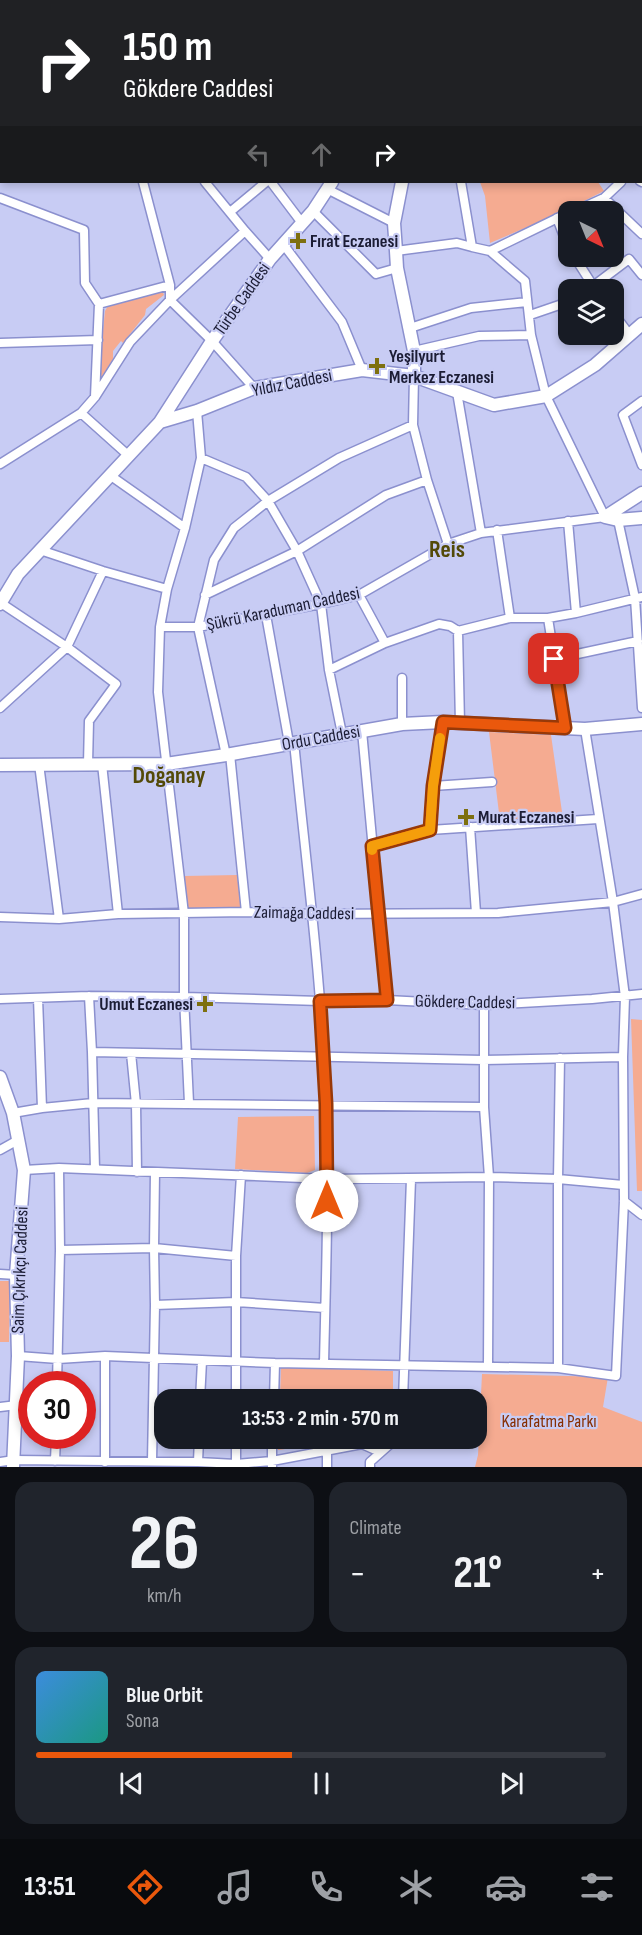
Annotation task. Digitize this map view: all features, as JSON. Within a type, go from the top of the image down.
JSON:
[{"type":"main road","points":[[402,183],[394,223],[397,268],[411,328],[414,376]]},
{"type":"main road","name":"Türbe Caddesi","points":[[160,422],[212,341],[270,259],[313,212],[329,185]]},
{"type":"main road","name":"Yıldız Caddesi","points":[[160,422],[197,411],[254,388],[362,370],[414,376],[494,405],[546,396],[595,365],[642,324]]},
{"type":"main road","points":[[0,603],[18,574],[160,422]]},
{"type":"main road","points":[[605,518],[642,493]]},
{"type":"main road","name":"Şükrü Karaduman Caddesi","points":[[605,518],[618,520],[642,518]]},
{"type":"main road","name":"Ordu Caddesi","points":[[0,765],[166,764],[402,724],[443,722],[585,729],[642,724]]},
{"type":"main road","name":"Saim Çıkrıkçı Caddesi","points":[[1,1083],[13,1113],[24,1170],[16,1275],[18,1356],[13,1463]]},
{"type":"street","points":[[143,183],[170,285],[170,300],[212,341],[254,388]]},
{"type":"street","points":[[206,183],[270,259]]},
{"type":"street","points":[[230,212],[265,183]]},
{"type":"street","points":[[272,183],[302,223]]},
{"type":"street","points":[[461,183],[472,247]]},
{"type":"street","points":[[597,201],[620,183]]},
{"type":"street","points":[[329,185],[394,223]]},
{"type":"street","points":[[0,198],[84,230],[86,283],[99,304],[95,397]]},
{"type":"street","points":[[604,198],[642,234]]},
{"type":"street","points":[[313,212],[376,274],[397,268]]},
{"type":"street","points":[[490,251],[557,218]]},
{"type":"street","points":[[0,464],[81,413],[95,397],[130,342],[170,300],[245,231]]},
{"type":"street","points":[[283,243],[342,322],[362,370]]},
{"type":"street","points":[[396,251],[457,243],[490,251],[525,281],[531,335],[546,396],[605,518]]},
{"type":"street","points":[[603,279],[629,259],[642,275]]},
{"type":"street","points":[[99,304],[170,285]]},
{"type":"street","points":[[411,328],[471,308],[527,302]]},
{"type":"street","points":[[530,315],[558,305]]},
{"type":"street","points":[[624,327],[629,334]]},
{"type":"street","points":[[414,351],[479,336],[531,335]]},
{"type":"street","points":[[0,343],[98,340]]},
{"type":"street","points":[[414,376],[413,425],[427,480],[448,544]]},
{"type":"street","points":[[457,392],[482,533]]},
{"type":"street","points":[[642,401],[623,415],[642,465]]},
{"type":"street","points":[[189,1103],[184,997],[184,914],[158,692],[160,627],[167,589],[185,528],[201,458],[197,411]]},
{"type":"street","points":[[81,413],[129,456]]},
{"type":"street","points":[[246,912],[228,754],[198,627],[214,560],[234,528],[267,501],[339,458],[413,425]]},
{"type":"street","points":[[201,458],[246,477],[267,501],[297,550],[321,604],[329,670],[342,734]]},
{"type":"street","points":[[111,476],[185,528]]},
{"type":"street","points":[[205,595],[297,550],[386,495],[427,480]]},
{"type":"street","name":"Şükrü Karaduman Caddesi","points":[[160,627],[198,627],[359,595],[448,544],[482,533],[605,518]]},
{"type":"street","points":[[618,520],[639,598],[638,641],[642,708]]},
{"type":"street","points":[[568,521],[576,613]]},
{"type":"street","points":[[497,530],[510,618]]},
{"type":"street","points":[[40,550],[167,589]]},
{"type":"street","points":[[0,708],[67,646],[103,571]]},
{"type":"street","points":[[359,595],[385,643]]},
{"type":"street","points":[[329,670],[385,643],[439,624],[450,626],[458,631],[510,618],[548,618],[639,598]]},
{"type":"street","points":[[0,603],[67,646],[116,684],[89,721],[88,764]]},
{"type":"street","points":[[266,615],[292,743],[320,1001],[326,1104],[327,1179],[324,1363]]},
{"type":"street","points":[[548,618],[565,728]]},
{"type":"street","points":[[458,631],[460,724]]},
{"type":"street","points":[[554,659],[638,641]]},
{"type":"street","points":[[402,678],[402,724]]},
{"type":"street","points":[[430,830],[433,786],[443,722]]},
{"type":"street","points":[[18,1356],[58,1359],[105,1356],[275,1363],[558,1368],[616,1376],[624,1201],[622,1057],[625,997],[613,902],[585,729]]},
{"type":"street","points":[[362,731],[387,1000]]},
{"type":"street","points":[[39,764],[59,919]]},
{"type":"street","points":[[102,764],[118,914]]},
{"type":"street","points":[[433,786],[492,782]]},
{"type":"street","points":[[372,846],[430,830],[598,819]]},
{"type":"street","points":[[470,828],[476,913]]},
{"type":"street","name":"Zaimağa Caddesi","points":[[0,917],[59,919],[118,914],[246,912],[498,913],[613,902],[642,894]]},
{"type":"street","name":"Gökdere Caddesi","points":[[0,999],[89,996],[184,997],[320,1001],[387,1000],[484,1005],[625,997],[642,994]]},
{"type":"street","points":[[89,996],[95,1169]]},
{"type":"street","points":[[38,998],[42,1108]]},
{"type":"street","points":[[484,1005],[484,1107],[489,1177],[488,1366]]},
{"type":"street","points":[[92,1052],[483,1060],[622,1057]]},
{"type":"street","points":[[131,1053],[136,1104],[137,1172]]},
{"type":"street","points":[[558,1368],[560,1058]]},
{"type":"street","points":[[13,1113],[93,1103],[484,1107]]},
{"type":"street","points":[[0,1150],[18,1140]]},
{"type":"street","points":[[58,1371],[59,1168]]},
{"type":"street","points":[[24,1170],[95,1169],[327,1179],[489,1177],[558,1179],[623,1185]]},
{"type":"street","points":[[152,1461],[155,1172]]},
{"type":"street","points":[[236,1389],[236,1256],[241,1175]]},
{"type":"street","points":[[403,1389],[411,1179]]},
{"type":"street","points":[[624,1201],[642,1215]]},
{"type":"street","points":[[60,1250],[154,1248],[236,1256]]},
{"type":"street","points":[[0,1274],[16,1275]]},
{"type":"street","points":[[155,1305],[236,1302],[325,1308]]},
{"type":"street","points":[[105,1356],[105,1462]]},
{"type":"street","points":[[201,1389],[202,1361]]},
{"type":"street","points":[[274,1389],[275,1363]]},
{"type":"street","points":[[0,1407],[17,1405]]},
{"type":"street","points":[[0,1462],[55,1461],[94,1464],[152,1461],[272,1464],[362,1444],[380,1452]]},
{"type":"street","points":[[55,1449],[55,1461]]},
{"type":"street","points":[[198,1462],[199,1449]]},
{"type":"street","points":[[236,1449],[236,1464]]},
{"type":"street","points":[[370,1467],[370,1462],[384,1449]]},
{"type":"street","points":[[327,1451],[327,1467]]},
{"type":"green space","points":[[480,183],[599,183],[604,191],[584,201],[558,201],[558,214],[490,243],[485,196]]},
{"type":"green space","points":[[162,290],[164,295],[146,309],[145,315],[123,343],[121,341],[113,351],[113,359],[98,383],[105,311],[109,304]]},
{"type":"green space","points":[[489,732],[551,735],[563,819],[500,821]]},
{"type":"green space","points":[[237,875],[241,909],[188,911],[184,876]]},
{"type":"green space","points":[[631,1019],[642,1020],[642,1191],[637,1191]]},
{"type":"green space","points":[[314,1116],[315,1170],[307,1173],[235,1169],[238,1117]]},
{"type":"green space","points":[[0,1281],[10,1281],[9,1342],[0,1342]]},
{"type":"green space","points":[[281,1367],[393,1371],[393,1389],[280,1389]]},
{"type":"green space","name":"Karafatma Parkı","points":[[482,1374],[608,1377],[603,1407],[642,1422],[642,1467],[475,1467],[478,1449],[487,1449],[487,1389],[481,1389]]},
{"type":"slow traffic","points":[[372,850],[372,846],[430,830],[440,738]]},
{"type":"place","name":"Fırat Eczanesi","points":[[298,241]]},
{"type":"place","name":"Yeşilyurt Merkez Eczanesi","points":[[377,366]]},
{"type":"place","name":"Murat Eczanesi","points":[[466,817]]},
{"type":"place","name":"Umut Eczanesi","points":[[205,1004]]},
{"type":"district","name":"Reis","points":[[447,549]]},
{"type":"district","name":"Doğanay","points":[[169,775]]},
{"type":"route","points":[[327,1201],[326,1104],[320,1001],[387,1000],[372,846],[430,830],[433,786],[443,722],[565,728],[554,659]]}]
